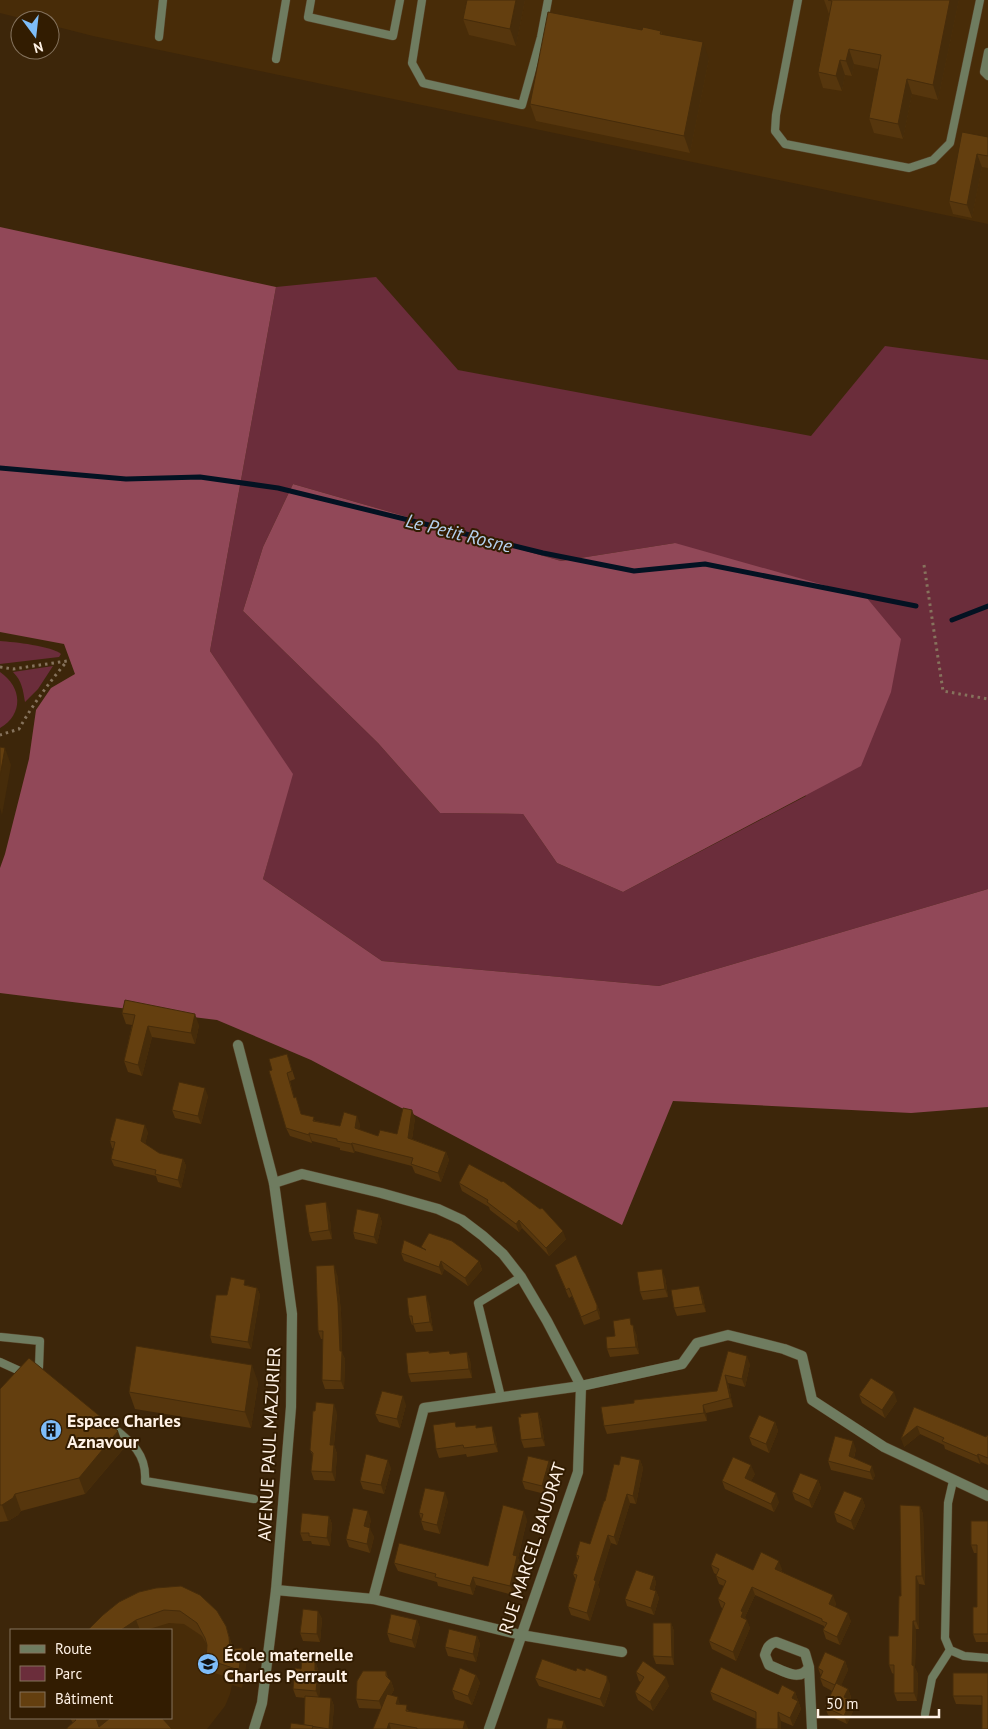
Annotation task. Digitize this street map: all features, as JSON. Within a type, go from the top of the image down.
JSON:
[{"type":"street","name":"AVENUE PAUL MAZURIER","points":[[238,1045],[274,1183],[292,1314],[291,1407],[276,1590],[262,1703],[254,1729]]},
{"type":"street","name":"RUE MARCEL BAUDRAT","points":[[274,1183],[302,1174],[438,1209],[462,1220],[503,1254],[521,1277],[547,1321],[580,1386],[578,1472],[489,1729]]},
{"type":"street","points":[[373,1599],[424,1408],[580,1386],[682,1364],[697,1343],[728,1335],[802,1356],[812,1400],[884,1447],[988,1496]]},
{"type":"street","points":[[276,1590],[373,1599],[521,1635],[622,1652]]},
{"type":"street","points":[[809,1667],[812,1729]]},
{"type":"lane","points":[[159,36],[163,0]]},
{"type":"lane","points":[[276,59],[286,0]]},
{"type":"lane","points":[[311,0],[308,17],[393,36],[400,0]]},
{"type":"lane","points":[[422,0],[412,63],[424,83],[522,105],[541,37],[548,0]]},
{"type":"lane","points":[[798,0],[776,115],[775,131],[785,144],[909,168],[933,160],[950,143],[980,0]]},
{"type":"lane","points":[[988,52],[984,72],[988,76]]},
{"type":"lane","points":[[501,1397],[478,1303],[521,1277]]},
{"type":"lane","points":[[1,1337],[40,1341],[38,1367]]},
{"type":"lane","points":[[0,1362],[22,1372]]},
{"type":"lane","points":[[16,1380],[22,1372],[38,1367]]},
{"type":"lane","points":[[38,1367],[46,1374]]},
{"type":"lane","points":[[100,1417],[140,1452],[146,1472],[145,1481],[254,1499]]},
{"type":"lane","points":[[954,1481],[947,1512],[945,1638],[950,1650],[964,1656],[988,1658]]},
{"type":"lane","points":[[925,1714],[932,1678],[950,1650]]},
{"type":"path","points":[[924,565],[943,690],[988,699]]},
{"type":"path","points":[[0,667],[13,669],[67,661],[44,688],[19,729],[0,735]]},
{"type":"shaded area","points":[[0,0],[988,0],[988,224],[93,36],[60,28],[60,10],[10,10],[10,16],[0,13]]},
{"type":"shaded area","points":[[0,227],[276,287],[210,651],[293,774],[263,879],[382,961],[659,986],[988,889],[988,1107],[911,1113],[673,1101],[622,1225],[311,1060],[217,1020],[0,993],[0,868],[29,759],[36,710],[51,688],[75,674],[64,644],[0,632]]},
{"type":"shaded area","points":[[293,484],[561,561],[675,543],[866,597],[901,639],[891,692],[861,766],[623,892],[557,863],[523,814],[440,813],[378,743],[243,611],[263,547]]},
{"type":"shaded area","name":"École maternelle Charles Perrault","points":[[144,1605],[230,1639],[234,1650],[245,1661],[242,1688],[232,1685],[225,1706],[207,1729],[78,1729],[71,1719],[172,1719],[172,1629],[106,1629]]},
{"type":"green space","points":[[376,277],[458,370],[811,436],[885,346],[988,360],[988,889],[659,986],[382,961],[263,879],[292,774],[210,651],[276,287]],"holes":[[[293,484],[561,561],[675,543],[806,796],[623,892],[557,863],[523,814],[440,813],[378,743],[243,611],[263,547]]]},
{"type":"green space","points":[[0,641],[23,643],[50,649],[61,654],[59,657],[0,664]]},
{"type":"green space","points":[[53,666],[38,689],[25,702],[20,682],[13,672]]},
{"type":"green space","points":[[0,672],[13,685],[17,700],[13,715],[0,728]]},
{"type":"building","points":[[467,0],[516,0],[510,29],[463,19]]},
{"type":"building","points":[[828,0],[950,0],[933,85],[907,79],[898,124],[869,118],[881,55],[849,49],[846,61],[840,60],[836,76],[818,72],[832,1]]},
{"type":"building","points":[[548,12],[642,30],[643,27],[661,31],[660,34],[703,42],[684,136],[530,104]]},
{"type":"building","points":[[962,132],[988,137],[988,156],[977,154],[967,205],[949,201]]},
{"type":"building","points":[[0,747],[5,748],[0,776]]},
{"type":"building","points":[[125,1000],[195,1014],[191,1033],[148,1026],[138,1065],[124,1061],[135,1015],[122,1013]]},
{"type":"building","points":[[287,1054],[292,1071],[287,1073],[301,1114],[314,1117],[313,1121],[340,1126],[344,1112],[357,1116],[355,1128],[378,1136],[380,1130],[397,1134],[403,1108],[412,1110],[408,1138],[446,1152],[438,1173],[411,1164],[413,1158],[337,1141],[337,1139],[309,1133],[309,1135],[286,1128],[269,1071],[272,1070],[269,1059]]},
{"type":"building","points":[[179,1082],[205,1088],[198,1116],[172,1110]]},
{"type":"building","points":[[116,1118],[145,1125],[141,1141],[159,1153],[183,1159],[178,1180],[155,1174],[156,1170],[111,1159],[115,1142],[110,1141]]},
{"type":"building","points":[[469,1164],[503,1181],[540,1209],[542,1208],[563,1231],[546,1248],[519,1220],[516,1224],[487,1202],[488,1200],[459,1183]]},
{"type":"building","points":[[326,1202],[329,1230],[309,1233],[305,1205]]},
{"type":"building","points":[[357,1209],[379,1214],[374,1237],[353,1232]]},
{"type":"building","points":[[429,1233],[452,1241],[479,1261],[465,1278],[441,1261],[439,1267],[401,1253],[404,1240],[426,1250],[421,1247]]},
{"type":"building","points":[[576,1255],[597,1305],[597,1310],[581,1317],[569,1288],[566,1290],[555,1265]]},
{"type":"building","points":[[334,1265],[340,1351],[342,1351],[341,1381],[322,1380],[323,1331],[318,1331],[316,1266]]},
{"type":"building","points":[[662,1269],[665,1289],[640,1292],[637,1272]]},
{"type":"building","points":[[231,1277],[245,1280],[244,1285],[257,1288],[248,1342],[210,1336],[216,1295],[227,1295]]},
{"type":"building","points":[[699,1286],[703,1304],[674,1308],[671,1290]]},
{"type":"building","points":[[426,1295],[430,1322],[413,1324],[412,1316],[409,1316],[407,1298]]},
{"type":"building","points":[[630,1318],[631,1325],[633,1325],[636,1347],[607,1349],[606,1337],[615,1336],[613,1321]]},
{"type":"building","points":[[136,1346],[252,1365],[245,1412],[129,1392]]},
{"type":"building","points":[[429,1351],[429,1353],[449,1351],[450,1354],[467,1352],[469,1369],[408,1374],[406,1353]]},
{"type":"building","points":[[728,1351],[747,1356],[742,1379],[725,1375],[730,1398],[703,1405],[704,1413],[604,1426],[601,1407],[634,1403],[634,1400],[717,1391]]},
{"type":"building","name":"Espace Charles Aznavour","points":[[29,1358],[118,1431],[79,1478],[15,1494],[13,1498],[0,1505],[0,1389]]},
{"type":"building","points":[[871,1378],[894,1392],[882,1410],[859,1395]]},
{"type":"building","points":[[382,1391],[403,1396],[397,1419],[375,1414]]},
{"type":"building","points":[[316,1402],[334,1404],[330,1445],[334,1445],[332,1472],[311,1471],[313,1453],[310,1450],[313,1411],[315,1411]]},
{"type":"building","points":[[914,1407],[986,1437],[987,1435],[988,1458],[978,1454],[977,1456],[942,1441],[944,1438],[917,1426],[901,1439]]},
{"type":"building","points":[[538,1412],[542,1438],[521,1440],[518,1417],[521,1417],[520,1414]]},
{"type":"building","points":[[759,1415],[775,1422],[766,1444],[749,1437]]},
{"type":"building","points":[[455,1422],[456,1427],[476,1425],[476,1428],[492,1426],[495,1444],[464,1448],[463,1445],[436,1449],[433,1425]]},
{"type":"building","points":[[835,1436],[853,1441],[849,1456],[872,1466],[870,1472],[828,1461]]},
{"type":"building","points":[[366,1454],[388,1460],[381,1485],[360,1481]]},
{"type":"building","points":[[528,1456],[549,1461],[542,1486],[522,1481]]},
{"type":"building","points":[[621,1456],[640,1460],[633,1496],[627,1494],[614,1537],[608,1535],[594,1580],[596,1581],[587,1613],[568,1607],[577,1575],[573,1574],[579,1556],[576,1555],[580,1541],[590,1544],[605,1501],[614,1464],[619,1465]]},
{"type":"building","points":[[733,1457],[751,1465],[745,1478],[776,1493],[771,1504],[722,1481]]},
{"type":"building","points":[[800,1473],[818,1480],[809,1500],[792,1492]]},
{"type":"building","points":[[425,1488],[445,1492],[437,1525],[421,1521],[423,1514],[419,1513]]},
{"type":"building","points":[[844,1491],[862,1498],[851,1521],[834,1513]]},
{"type":"building","points":[[503,1505],[524,1511],[513,1555],[517,1556],[510,1586],[473,1577],[470,1586],[435,1577],[436,1574],[394,1563],[399,1543],[488,1566]]},
{"type":"building","points":[[900,1505],[920,1506],[922,1576],[916,1576],[916,1621],[913,1621],[912,1665],[914,1666],[914,1693],[894,1693],[894,1665],[889,1665],[889,1636],[898,1636],[899,1596],[901,1596]]},
{"type":"building","points":[[353,1508],[368,1511],[364,1526],[370,1528],[367,1544],[346,1539]]},
{"type":"building","points":[[302,1513],[329,1516],[327,1538],[309,1536],[309,1533],[300,1533]]},
{"type":"building","points":[[971,1521],[988,1521],[988,1634],[973,1634],[973,1607],[977,1607],[977,1545],[971,1545]]},
{"type":"building","points":[[761,1552],[779,1561],[775,1569],[833,1595],[829,1604],[848,1613],[837,1637],[823,1630],[827,1623],[822,1621],[822,1619],[752,1587],[741,1611],[743,1612],[741,1617],[747,1620],[733,1652],[709,1641],[725,1603],[718,1599],[726,1581],[716,1576],[719,1569],[711,1565],[716,1553],[753,1570]]},
{"type":"building","points":[[636,1570],[654,1576],[650,1589],[656,1591],[651,1608],[625,1599]]},
{"type":"building","points":[[181,1586],[200,1595],[217,1611],[226,1626],[230,1649],[242,1648],[239,1670],[206,1659],[207,1645],[197,1623],[180,1611],[164,1610],[136,1620],[122,1629],[89,1629],[119,1602],[139,1592],[156,1588]]},
{"type":"building","points":[[303,1609],[318,1611],[317,1634],[300,1633]]},
{"type":"building","points":[[391,1614],[417,1620],[412,1640],[387,1633]]},
{"type":"building","points":[[653,1623],[671,1623],[672,1657],[653,1656]]},
{"type":"building","points":[[449,1629],[477,1636],[473,1654],[445,1647]]},
{"type":"building","points":[[825,1652],[845,1661],[835,1685],[820,1678],[823,1671],[818,1668]]},
{"type":"building","points":[[542,1659],[576,1671],[577,1668],[585,1671],[586,1668],[607,1676],[600,1699],[535,1678]]},
{"type":"building","points":[[302,1660],[315,1661],[315,1670],[318,1670],[316,1691],[293,1689],[295,1668],[301,1669]]},
{"type":"building","points":[[643,1661],[666,1677],[650,1702],[635,1692],[644,1677],[636,1672]]},
{"type":"building","points":[[721,1667],[778,1694],[782,1685],[795,1692],[792,1698],[798,1701],[790,1718],[778,1712],[778,1729],[756,1729],[756,1712],[710,1692]]},
{"type":"building","points":[[460,1668],[476,1675],[468,1696],[452,1690]]},
{"type":"building","points":[[363,1671],[386,1671],[386,1676],[391,1681],[379,1701],[356,1699],[357,1681]]},
{"type":"building","points":[[953,1673],[988,1673],[988,1729],[982,1729],[982,1696],[953,1696]]},
{"type":"building","points":[[836,1683],[848,1689],[844,1697],[851,1700],[844,1716],[825,1707]]},
{"type":"building","points":[[387,1694],[398,1697],[396,1704],[407,1705],[406,1711],[465,1721],[463,1729],[417,1729],[389,1723],[387,1729],[373,1729]]},
{"type":"building","points":[[305,1696],[331,1698],[329,1729],[304,1725]]},
{"type":"building","points":[[548,1718],[564,1721],[562,1729],[546,1729]]},
{"type":"building","points":[[96,1719],[99,1727],[109,1719],[163,1719],[172,1729],[67,1729],[76,1720]]},
{"type":"building","points":[[291,1723],[313,1726],[312,1729],[290,1729]]},
{"type":"waterway","name":"Le Petit Rosne","points":[[0,468],[126,479],[200,477],[278,488],[543,553],[634,571],[705,564],[916,606]]},
{"type":"waterway","name":"Le Petit Rosne","points":[[952,620],[988,606]]},
{"type":"place","name":"Espace Charles Aznavour","points":[[51,1430]]},
{"type":"place","name":"École maternelle Charles Perrault","points":[[208,1664]]}]
